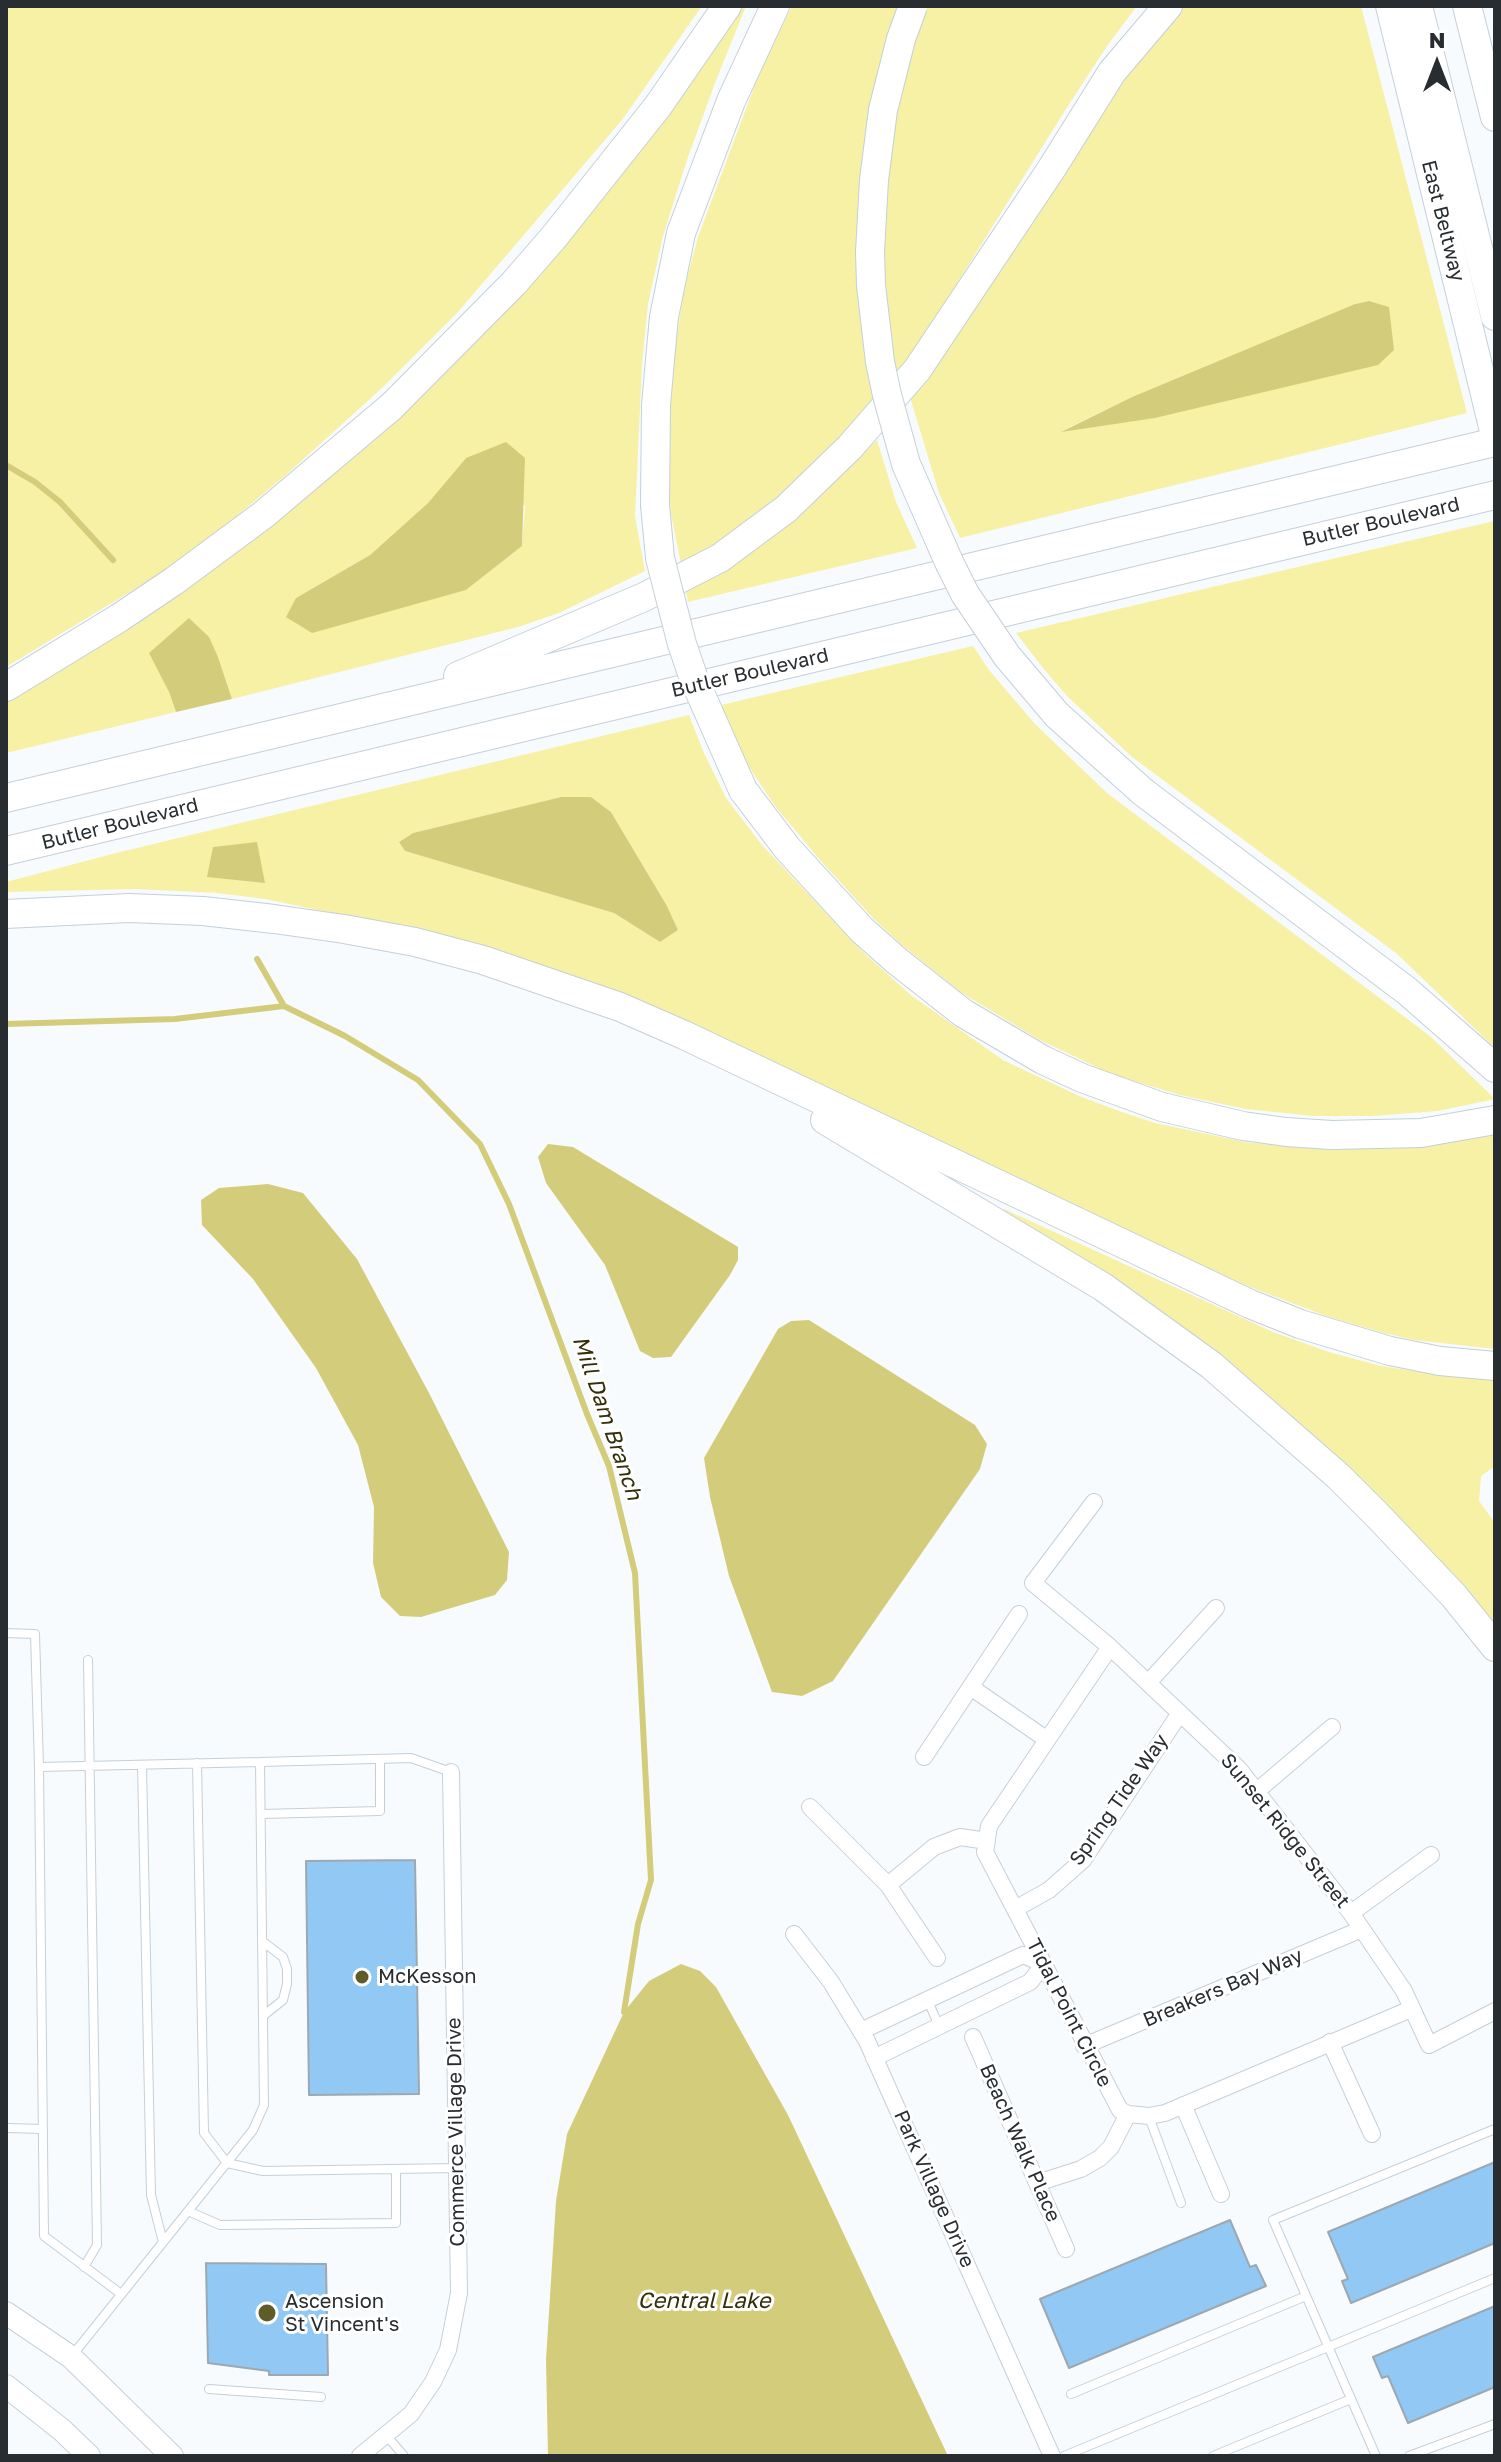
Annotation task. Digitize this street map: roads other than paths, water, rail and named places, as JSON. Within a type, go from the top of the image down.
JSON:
[{"type":"highway","points":[[6,687],[119,618],[209,556],[310,477],[392,406],[514,283],[554,237],[658,106],[727,6]]},
{"type":"highway","points":[[775,6],[731,101],[681,233],[663,331],[656,405],[655,505],[660,558],[694,679],[743,790],[787,848],[862,930],[897,961],[963,1013],[1032,1054],[1082,1078],[1162,1107],[1243,1126],[1286,1132],[1332,1135],[1421,1133],[1489,1122]]},
{"type":"highway","points":[[913,6],[883,110],[874,180],[871,285],[880,362],[906,464],[954,573],[1007,656],[1057,715],[1143,792],[1407,991],[1495,1068]]},
{"type":"highway","points":[[371,711],[644,597],[720,558],[786,509],[850,447],[917,370],[1112,72],[1168,6]]},
{"type":"highway","name":"East Beltway","points":[[1390,6],[1495,435]]},
{"type":"highway","points":[[1418,6],[1495,316]]},
{"type":"highway","points":[[1467,6],[1495,117]]},
{"type":"highway","points":[[6,798],[1495,442]]},
{"type":"highway","name":"Butler Boulevard","points":[[6,851],[1495,495]]},
{"type":"highway","points":[[6,914],[129,908],[246,916],[415,942],[483,960],[620,1007],[684,1035],[1250,1304],[1300,1324],[1390,1351],[1440,1361],[1495,1366]]},
{"type":"highway","points":[[684,1035],[1103,1287],[1162,1327],[1211,1365],[1338,1476],[1454,1596],[1495,1647]]},
{"type":"main road","points":[[6,2313],[71,2357],[172,2456]]},
{"type":"main road","points":[[6,2386],[62,2430],[89,2456]]},
{"type":"street","name":"Sunset Ridge Street","points":[[1094,1502],[1033,1583],[1110,1647],[1239,1769],[1351,1913],[1404,1991],[1429,2045],[1495,2011]]},
{"type":"street","points":[[1148,1683],[1216,1608]]},
{"type":"street","points":[[924,1757],[1019,1614]]},
{"type":"street","points":[[888,1885],[934,1847],[960,1837],[987,1841],[989,1826],[1110,1647]]},
{"type":"street","points":[[972,1688],[1046,1739]]},
{"type":"street","name":"Spring Tide Way","points":[[1015,1909],[1049,1890],[1083,1860],[1180,1713]]},
{"type":"street","points":[[1257,1791],[1332,1727]]},
{"type":"street","name":"Commerce Village Drive","points":[[360,2456],[411,2414],[433,2382],[448,2350],[459,2293],[451,1772]]},
{"type":"street","points":[[810,1807],[888,1885],[937,1958]]},
{"type":"street","name":"Tidal Point Circle","points":[[987,1841],[985,1852],[1084,2046],[1120,2110],[1128,2114]]},
{"type":"street","points":[[1351,1913],[1431,1855]]},
{"type":"street","name":"Breakers Bay Way","points":[[1084,2046],[1362,1929]]},
{"type":"street","name":"Park Village Drive","points":[[794,1934],[831,1982],[861,2031],[1052,2456]]},
{"type":"street","points":[[861,2031],[1023,1955],[1044,1964],[1030,1982],[874,2058]]},
{"type":"street","points":[[1037,2183],[1081,2169],[1100,2158],[1111,2147],[1128,2114],[1149,2116],[1165,2113],[1411,2009]]},
{"type":"street","name":"Beach Walk Place","points":[[973,2037],[1066,2249]]},
{"type":"street","points":[[1330,2042],[1372,2134]]},
{"type":"street","points":[[1183,2105],[1221,2194]]},
{"type":"lane","points":[[6,1633],[35,1634],[44,2236],[121,2294]]},
{"type":"lane","points":[[84,2267],[97,2245],[88,1660]]},
{"type":"lane","points":[[39,1767],[411,1758],[451,1772]]},
{"type":"lane","points":[[261,1814],[380,1811],[380,1759]]},
{"type":"lane","points":[[71,2357],[253,2130],[264,2105],[260,1762]]},
{"type":"lane","points":[[197,1763],[204,2133],[227,2163],[263,2171],[457,2168]]},
{"type":"lane","points":[[142,1765],[151,2195],[163,2242]]},
{"type":"lane","points":[[262,1941],[283,1957],[287,1969],[283,2000],[263,2016]]},
{"type":"lane","points":[[928,2001],[939,2027]]},
{"type":"lane","points":[[1149,2116],[1181,2203]]},
{"type":"lane","points":[[6,2128],[43,2129]]},
{"type":"lane","points":[[1376,2456],[1273,2220],[1495,2129]]},
{"type":"lane","points":[[188,2211],[220,2225],[396,2223],[396,2169]]},
{"type":"lane","points":[[1064,2456],[1495,2278]]},
{"type":"lane","points":[[1071,2394],[1306,2296]]},
{"type":"lane","points":[[209,2389],[321,2397]]},
{"type":"lane","points":[[1213,2456],[1351,2399]]},
{"type":"lane","points":[[1409,2456],[1495,2424]]},
{"type":"lane","points":[[386,2435],[404,2456]]},
{"type":"water","points":[[1369,301],[1389,307],[1394,350],[1378,365],[1155,418],[1061,432],[1132,397],[1355,304]]},
{"type":"water","points":[[506,442],[525,458],[522,546],[466,590],[312,633],[286,617],[296,598],[370,555],[428,503],[466,458]]},
{"type":"water","points":[[189,618],[209,637],[232,699],[176,712],[149,653]]},
{"type":"water","points":[[561,797],[591,797],[611,812],[678,930],[660,942],[614,913],[405,851],[399,842],[413,833]]},
{"type":"water","points":[[257,842],[265,883],[207,877],[213,847]]},
{"type":"water","points":[[548,1144],[573,1147],[738,1247],[738,1260],[730,1275],[671,1357],[653,1358],[640,1351],[605,1265],[546,1183],[538,1157]]},
{"type":"water","points":[[268,1184],[303,1193],[357,1259],[509,1552],[507,1580],[495,1595],[421,1617],[400,1616],[381,1597],[373,1563],[374,1507],[358,1445],[316,1368],[253,1279],[202,1225],[201,1200],[219,1188]]},
{"type":"water","points":[[809,1320],[975,1425],[987,1444],[980,1469],[833,1681],[802,1696],[772,1692],[729,1576],[704,1458],[778,1329],[791,1321]]},
{"type":"water","name":"Central Lake","points":[[681,1964],[700,1971],[716,1987],[788,2115],[948,2456],[548,2456],[546,2360],[556,2201],[567,2134],[624,2012],[649,1981]]},
{"type":"waterway","name":"Mill Dam Branch","points":[[6,465],[60,502],[113,560]]},
{"type":"waterway","name":"Mill Dam Branch","points":[[257,959],[284,1006],[345,1036],[418,1080],[480,1144],[509,1204],[609,1466],[635,1573],[651,1880],[638,1924],[624,2012]]},
{"type":"waterway","points":[[6,1024],[175,1019],[284,1006]]},
{"type":"place","name":"McKesson","points":[[362,1977]]},
{"type":"place","name":"Ascension St Vincent's","points":[[267,2313]]}]
